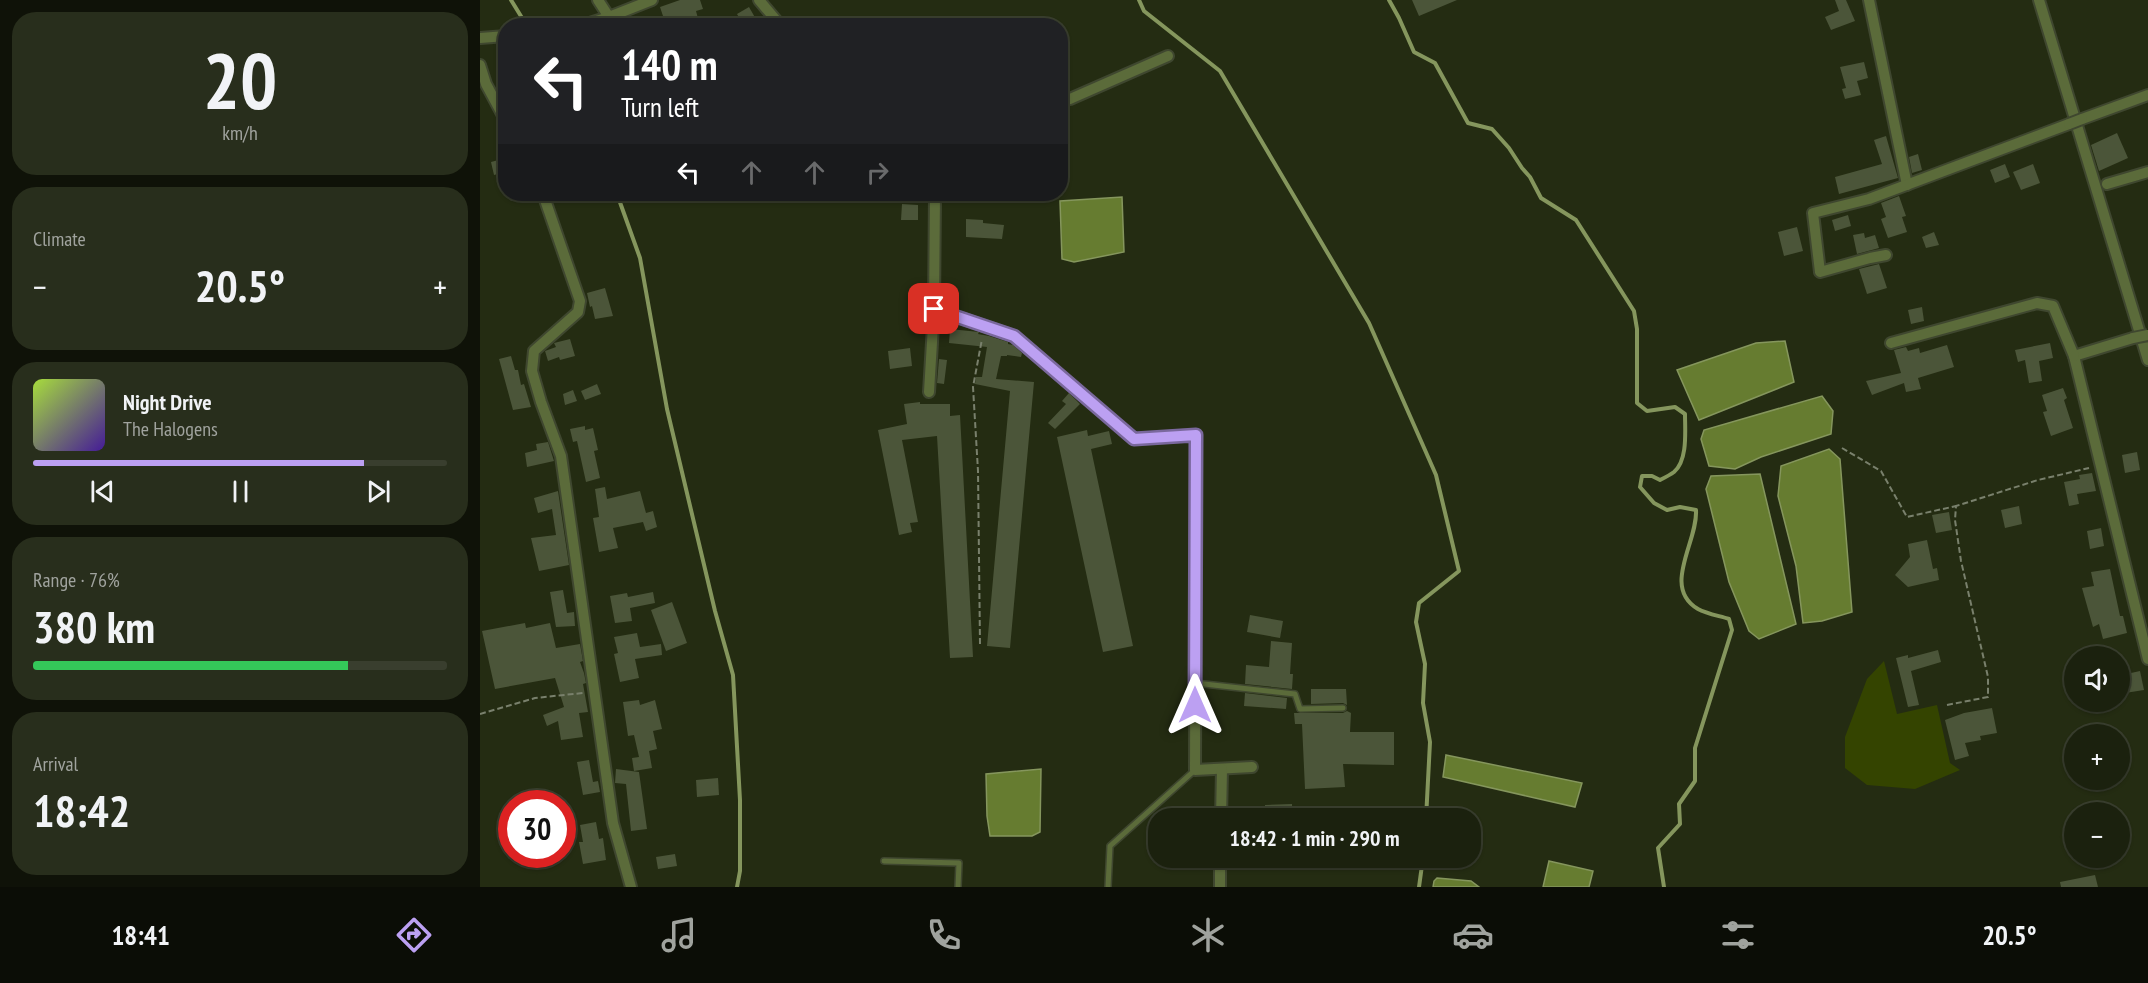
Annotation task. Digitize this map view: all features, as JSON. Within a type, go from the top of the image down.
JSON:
[{"type":"street","points":[[598,0],[609,18],[652,0]]},
{"type":"street","points":[[759,0],[774,18]]},
{"type":"street","points":[[1869,0],[1907,185]]},
{"type":"street","points":[[2039,0],[2148,360]]},
{"type":"street","points":[[480,38],[498,37]]},
{"type":"street","points":[[1068,99],[1168,56]]},
{"type":"street","points":[[480,65],[486,84],[498,106]]},
{"type":"street","points":[[1886,255],[1820,272],[1813,213],[1869,199],[2148,95]]},
{"type":"street","points":[[2107,184],[2148,172]]},
{"type":"street","points":[[545,201],[580,301],[578,312],[534,351],[532,371],[561,456],[613,823],[631,887]]},
{"type":"street","points":[[928,392],[934,309],[935,201]]},
{"type":"street","points":[[1891,343],[2037,303],[2053,306],[2074,356],[2148,658]]},
{"type":"street","points":[[934,309],[1014,336],[1134,439],[1196,435],[1195,770],[1252,767]]},
{"type":"street","points":[[2074,356],[2148,335]]},
{"type":"street","points":[[1221,808],[1222,769]]},
{"type":"street","points":[[1220,868],[1220,887]]},
{"type":"lane","points":[[1195,683],[1295,694],[1300,709],[1343,708]]},
{"type":"lane","points":[[1108,887],[1110,846],[1195,770]]},
{"type":"lane","points":[[884,861],[959,863],[958,887]]},
{"type":"path","points":[[980,644],[978,471],[973,387],[985,327]]},
{"type":"path","points":[[1842,448],[1881,471],[1907,517],[1956,506],[2038,480],[2101,465]]},
{"type":"path","points":[[1947,705],[1988,697],[1988,677],[1960,550],[1955,520],[1956,506]]},
{"type":"path","points":[[480,714],[535,698],[594,692]]},
{"type":"shaded area","points":[[1122,197],[1124,252],[1074,262],[1062,259],[1060,201]]},
{"type":"shaded area","points":[[1785,341],[1794,382],[1699,420],[1677,370],[1756,343]]},
{"type":"shaded area","points":[[1822,396],[1833,411],[1831,434],[1761,457],[1735,469],[1709,466],[1701,439],[1704,430]]},
{"type":"shaded area","points":[[1829,449],[1840,459],[1852,612],[1822,621],[1803,623],[1796,566],[1778,496],[1781,466]]},
{"type":"shaded area","points":[[1760,474],[1796,624],[1759,639],[1749,631],[1729,582],[1706,489],[1711,476]]},
{"type":"shaded area","points":[[1884,661],[1897,714],[1937,705],[1950,763],[1960,770],[1915,789],[1867,785],[1845,768],[1845,737],[1867,679]]},
{"type":"shaded area","points":[[1446,755],[1582,783],[1575,807],[1443,777]]},
{"type":"shaded area","points":[[1041,769],[1040,832],[1032,836],[990,836],[986,774]]},
{"type":"shaded area","points":[[1549,861],[1593,871],[1589,887],[1543,887]]},
{"type":"shaded area","points":[[1437,878],[1471,881],[1479,887],[1433,887]]},
{"type":"building","points":[[680,0],[700,0],[703,9],[696,11],[698,18],[664,18],[660,7]]},
{"type":"building","points":[[1412,0],[1457,0],[1419,16]]},
{"type":"building","points":[[1835,0],[1846,0],[1855,21],[1831,30],[1825,17],[1839,11]]},
{"type":"building","points":[[749,7],[755,18],[739,18],[737,14]]},
{"type":"building","points":[[1864,62],[1868,78],[1857,81],[1861,95],[1845,99],[1842,89],[1846,88],[1840,67]]},
{"type":"building","points":[[2117,133],[2128,158],[2099,171],[2091,145]]},
{"type":"building","points":[[1886,136],[1898,178],[1839,194],[1835,177],[1882,164],[1874,140]]},
{"type":"building","points":[[1918,154],[1922,170],[1912,173],[1909,157]]},
{"type":"building","points":[[498,160],[498,174],[494,175],[491,162]]},
{"type":"building","points":[[2005,164],[2010,177],[1995,183],[1990,170]]},
{"type":"building","points":[[2033,164],[2040,183],[2021,190],[2013,172]]},
{"type":"building","points":[[1899,196],[1906,216],[1902,217],[1907,232],[1888,238],[1881,219],[1886,217],[1881,203]]},
{"type":"building","points":[[902,204],[918,205],[918,220],[901,220]]},
{"type":"building","points":[[1848,215],[1851,226],[1835,231],[1832,220]]},
{"type":"building","points":[[966,219],[1004,225],[1002,239],[966,237]]},
{"type":"building","points":[[1797,227],[1803,251],[1784,256],[1778,232]]},
{"type":"building","points":[[1934,232],[1939,245],[1926,248],[1922,237]]},
{"type":"building","points":[[1864,233],[1865,238],[1875,235],[1879,248],[1857,254],[1853,235]]},
{"type":"building","points":[[1879,264],[1887,288],[1867,294],[1859,269]]},
{"type":"building","points":[[605,288],[613,316],[595,319],[587,293]]},
{"type":"building","points":[[1922,307],[1924,321],[1911,324],[1908,310]]},
{"type":"building","points":[[950,329],[979,332],[978,334],[1013,345],[1022,353],[1021,357],[1001,356],[996,379],[1034,382],[1010,648],[987,646],[1010,391],[975,384],[976,377],[982,377],[987,347],[949,343]]},
{"type":"building","points":[[570,339],[575,356],[560,360],[559,357],[548,361],[545,351],[556,347],[554,343]]},
{"type":"building","points":[[2050,343],[2053,358],[2039,361],[2042,381],[2029,383],[2025,360],[2018,362],[2015,350]]},
{"type":"building","points":[[1947,345],[1954,367],[1918,378],[1921,389],[1906,392],[1904,383],[1872,395],[1866,381],[1901,373],[1894,350],[1906,347],[1908,351],[1919,348],[1920,353]]},
{"type":"building","points":[[910,348],[912,366],[890,369],[888,351]]},
{"type":"building","points":[[511,356],[515,370],[518,370],[521,385],[524,384],[531,407],[513,410],[499,359]]},
{"type":"building","points":[[939,359],[947,360],[944,384],[937,383]]},
{"type":"building","points":[[597,384],[601,394],[585,400],[581,391]]},
{"type":"building","points":[[2063,388],[2067,398],[2064,400],[2073,428],[2051,436],[2043,412],[2047,411],[2042,395]]},
{"type":"building","points":[[573,390],[577,401],[565,405],[563,394]]},
{"type":"building","points":[[1069,393],[1080,404],[1055,429],[1048,423],[1066,404],[1062,401]]},
{"type":"building","points":[[920,402],[920,404],[950,404],[950,416],[960,415],[973,657],[950,658],[937,436],[902,440],[918,522],[910,523],[912,532],[899,535],[878,430],[907,424],[904,404]]},
{"type":"building","points":[[585,426],[585,430],[593,428],[598,450],[594,451],[600,478],[586,482],[577,441],[573,442],[570,429]]},
{"type":"building","points":[[1087,430],[1088,436],[1109,431],[1112,444],[1091,449],[1133,646],[1103,652],[1057,437]]},
{"type":"building","points":[[548,442],[554,461],[527,467],[525,453],[537,450],[536,444]]},
{"type":"building","points":[[2137,452],[2140,470],[2125,473],[2122,455]]},
{"type":"building","points":[[2092,473],[2096,491],[2077,494],[2079,504],[2069,506],[2064,482],[2080,479],[2079,475]]},
{"type":"building","points":[[605,487],[607,499],[640,491],[646,513],[653,511],[657,527],[646,531],[643,522],[613,528],[618,548],[599,552],[593,518],[599,517],[595,489]]},
{"type":"building","points":[[558,491],[569,565],[539,571],[531,538],[556,535],[552,509],[538,513],[534,498]]},
{"type":"building","points":[[2019,506],[2022,524],[2005,528],[2001,510]]},
{"type":"building","points":[[1949,512],[1952,530],[1936,533],[1932,515]]},
{"type":"building","points":[[2101,528],[2104,546],[2090,549],[2087,531]]},
{"type":"building","points":[[1927,540],[1933,569],[1937,568],[1939,580],[1908,587],[1895,575],[1910,557],[1908,544]]},
{"type":"building","points":[[2110,569],[2120,616],[2123,616],[2127,633],[2103,639],[2099,624],[2093,627],[2082,588],[2094,586],[2091,572]]},
{"type":"building","points":[[563,590],[567,613],[574,612],[575,626],[556,627],[550,592]]},
{"type":"building","points":[[653,592],[655,603],[630,608],[632,621],[615,623],[610,596],[627,593],[628,597]]},
{"type":"building","points":[[672,602],[687,643],[666,651],[651,610]]},
{"type":"building","points":[[1250,615],[1283,621],[1280,638],[1247,632]]},
{"type":"building","points":[[525,623],[526,628],[550,623],[556,648],[580,644],[583,661],[580,662],[586,683],[583,684],[588,712],[579,713],[583,737],[561,740],[558,721],[547,726],[543,715],[564,707],[555,678],[495,689],[482,631]]},
{"type":"building","points":[[637,633],[640,647],[661,644],[662,655],[635,659],[639,678],[620,682],[614,654],[618,653],[614,637]]},
{"type":"building","points":[[1271,641],[1292,643],[1290,674],[1293,674],[1292,689],[1245,684],[1246,665],[1269,667]]},
{"type":"building","points":[[1938,650],[1941,662],[1911,671],[1919,705],[1908,707],[1896,658],[1908,655],[1908,658]]},
{"type":"building","points":[[2140,671],[2144,690],[2130,692],[2130,673]]},
{"type":"building","points":[[1311,689],[1346,689],[1347,705],[1343,703],[1311,704]]},
{"type":"building","points":[[1245,693],[1287,698],[1286,709],[1244,706]]},
{"type":"building","points":[[639,700],[640,705],[655,700],[662,729],[653,731],[657,749],[649,751],[652,768],[634,771],[632,758],[639,757],[634,735],[628,736],[623,702]]},
{"type":"building","points":[[1992,708],[1997,733],[1980,736],[1981,740],[1965,743],[1969,756],[1955,760],[1945,720],[1964,713]]},
{"type":"building","points":[[1347,711],[1351,713],[1350,732],[1394,732],[1394,765],[1343,764],[1345,787],[1305,789],[1302,724],[1295,724],[1294,713],[1343,713]]},
{"type":"building","points":[[589,760],[593,782],[598,781],[600,792],[583,795],[577,762]]},
{"type":"building","points":[[616,769],[639,772],[647,829],[631,831],[626,784],[615,783]]},
{"type":"building","points":[[718,778],[719,795],[697,797],[696,780]]},
{"type":"building","points":[[1292,804],[1292,808],[1265,808],[1265,805]]},
{"type":"building","points":[[596,822],[599,839],[603,838],[606,860],[583,864],[579,842],[583,842],[580,825]]},
{"type":"building","points":[[675,854],[677,866],[658,869],[656,857]]},
{"type":"building","points":[[2095,875],[2098,887],[2061,887],[2060,882]]},
{"type":"waterway","points":[[511,0],[522,18]]},
{"type":"waterway","points":[[1139,0],[1144,11],[1220,71],[1369,323],[1436,475],[1459,571],[1419,603],[1416,622],[1425,664],[1423,703],[1430,742],[1427,808]]},
{"type":"waterway","points":[[1389,0],[1414,52],[1435,63],[1468,123],[1492,129],[1530,177],[1541,198],[1576,220],[1634,311],[1637,329],[1637,403],[1647,411],[1675,407],[1685,414],[1684,453],[1678,467],[1660,480],[1652,476],[1642,476],[1640,487],[1654,503],[1667,510],[1680,507],[1696,510],[1695,523],[1684,563],[1682,589],[1687,600],[1698,609],[1729,619],[1732,630],[1695,748],[1695,781],[1679,804],[1680,824],[1658,848],[1664,887]]},
{"type":"waterway","points":[[620,201],[640,258],[667,409],[715,611],[733,675],[740,800],[740,871],[737,887]]},
{"type":"waterway","points":[[1419,887],[1422,868]]},
{"type":"route","points":[[934,309],[1014,336],[1134,439],[1196,435],[1195,705]]}]
